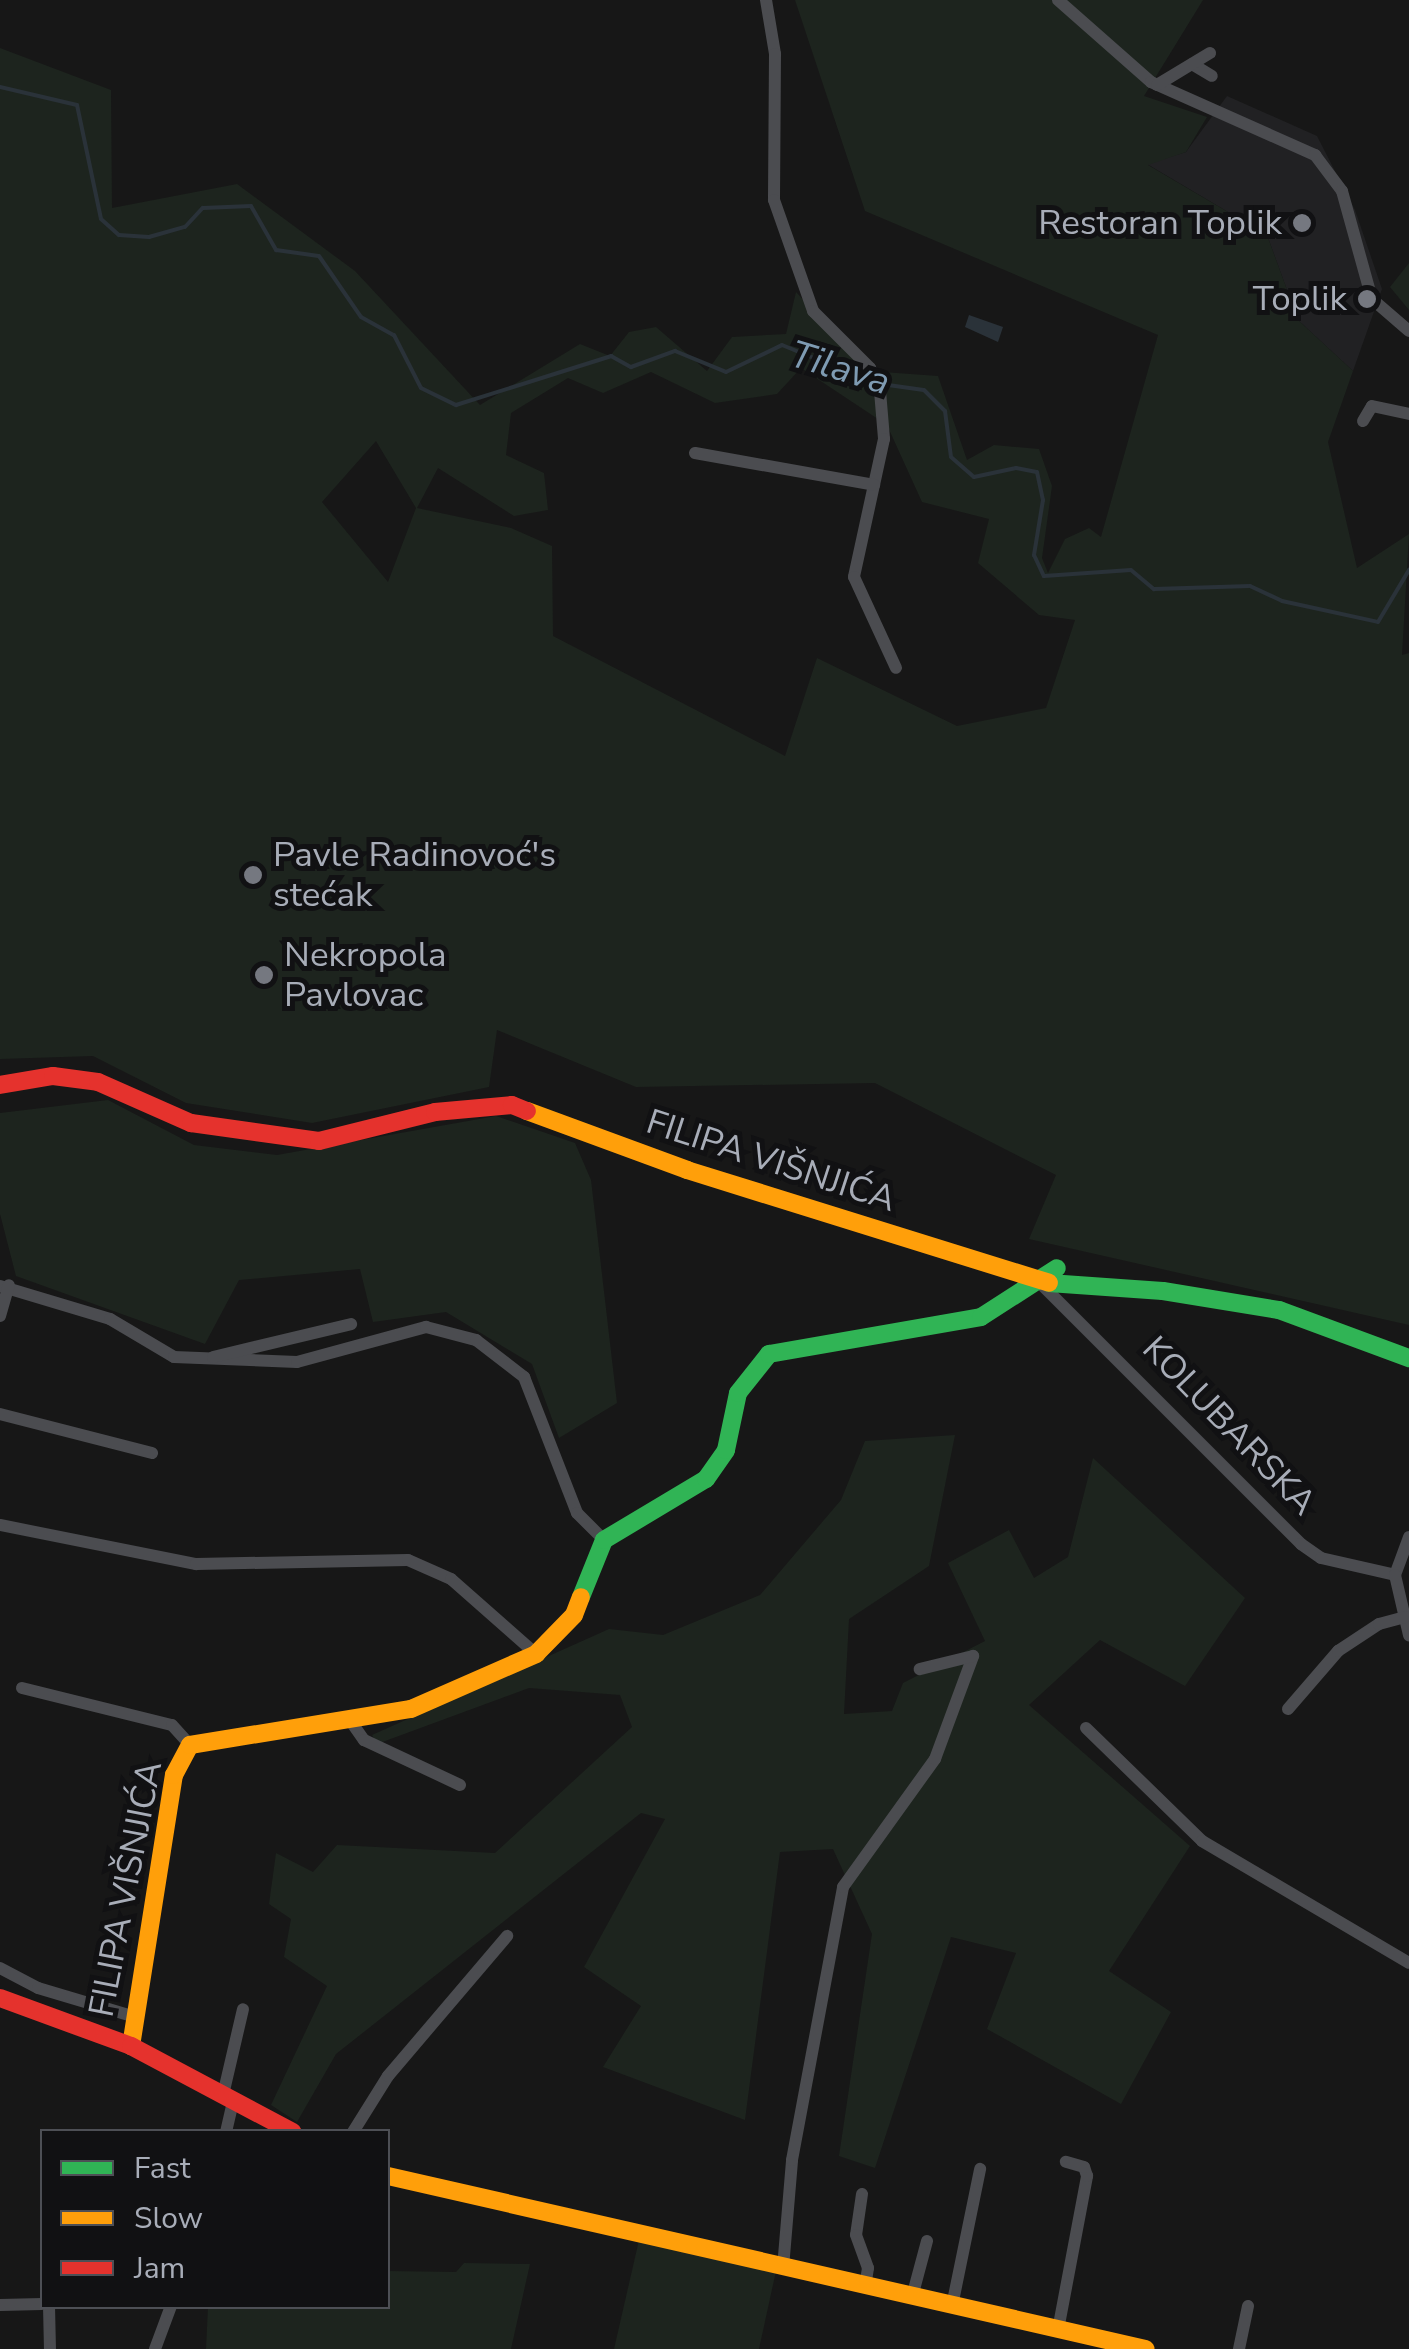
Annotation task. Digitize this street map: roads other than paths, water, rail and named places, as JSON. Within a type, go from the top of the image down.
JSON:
[{"type":"street","points":[[766,0],[774,54],[774,200],[812,311],[879,386],[884,439],[854,577],[896,668]]},
{"type":"street","points":[[1058,0],[1124,64],[1156,85],[1315,155],[1342,191],[1372,299],[1409,343]]},
{"type":"street","points":[[1156,85],[1210,53]]},
{"type":"street","points":[[1192,64],[1212,76]]},
{"type":"street","points":[[1388,318],[1409,331]]},
{"type":"street","points":[[1363,421],[1372,406],[1409,414]]},
{"type":"street","points":[[695,453],[874,485]]},
{"type":"street","name":"FILIPA VIŠNJIĆA","points":[[0,1085],[53,1076],[98,1082],[191,1123],[319,1141],[484,1104],[533,1110],[687,1170],[1039,1282],[1101,1292],[1163,1290],[1279,1310],[1409,1358]]},
{"type":"street","points":[[0,1316],[5,1286],[110,1319],[174,1357],[203,1360],[296,1362],[426,1327],[476,1340],[524,1377],[577,1513],[604,1540],[706,1479],[726,1450],[738,1392],[769,1354],[981,1318],[1057,1268]]},
{"type":"street","name":"KOLUBARSKA","points":[[1039,1282],[1301,1544],[1321,1558],[1395,1575]]},
{"type":"street","points":[[203,1360],[351,1324]]},
{"type":"street","points":[[0,1414],[152,1454]]},
{"type":"street","points":[[0,1525],[196,1564],[408,1560],[451,1580],[536,1654]]},
{"type":"street","points":[[1409,1537],[1395,1575],[1409,1635]]},
{"type":"street","name":"FILIPA VIŠNJIĆA","points":[[131,2046],[132,2016],[174,1775],[190,1746],[211,1737],[352,1723],[411,1709],[536,1654],[574,1615],[604,1540]]},
{"type":"street","points":[[1288,1709],[1338,1652],[1379,1624],[1405,1618]]},
{"type":"street","points":[[783,2268],[792,2160],[843,1886],[935,1758],[973,1656],[920,1669]]},
{"type":"street","name":"FILIPA VIŠNJIĆA","points":[[22,1688],[172,1725],[190,1746]]},
{"type":"street","points":[[352,1723],[364,1740],[460,1784]]},
{"type":"street","points":[[1086,1728],[1202,1841],[1409,1963]]},
{"type":"street","points":[[354,2129],[388,2076],[507,1936]]},
{"type":"street","points":[[0,1968],[38,1988],[132,2016]]},
{"type":"street","points":[[0,1998],[131,2046],[287,2129]]},
{"type":"street","points":[[226,2129],[243,2009]]},
{"type":"street","points":[[1058,2330],[1087,2176],[1084,2167],[1066,2162]]},
{"type":"street","points":[[952,2306],[980,2169]]},
{"type":"street","points":[[390,2176],[1146,2349]]},
{"type":"street","points":[[862,2194],[856,2235],[868,2268],[865,2286]]},
{"type":"street","points":[[912,2297],[927,2241]]},
{"type":"street","points":[[0,2305],[40,2305]]},
{"type":"street","points":[[1239,2349],[1248,2306]]},
{"type":"street","points":[[46,2309],[50,2349]]},
{"type":"street","points":[[156,2349],[170,2309]]},
{"type":"waterway","name":"Tilava","points":[[0,87],[77,105],[101,219],[119,235],[149,237],[185,227],[203,208],[251,206],[276,250],[319,256],[361,317],[394,335],[421,388],[456,405],[611,356],[631,367],[675,351],[726,372],[782,345],[872,382]]},
{"type":"waterway","name":"Tilava","points":[[881,384],[924,390],[945,411],[951,457],[974,477],[1016,468],[1037,472],[1043,500],[1034,555],[1044,576],[1131,570],[1154,589],[1250,586],[1282,601],[1378,622],[1409,570]]},
{"type":"place","name":"Restoran Toplik","points":[[1302,223]]},
{"type":"place","name":"Toplik","points":[[1367,299]]},
{"type":"place","name":"Pavle Radinovoć's stećak","points":[[253,875]]},
{"type":"place","name":"Nekropola Pavlovac","points":[[264,975]]}]
